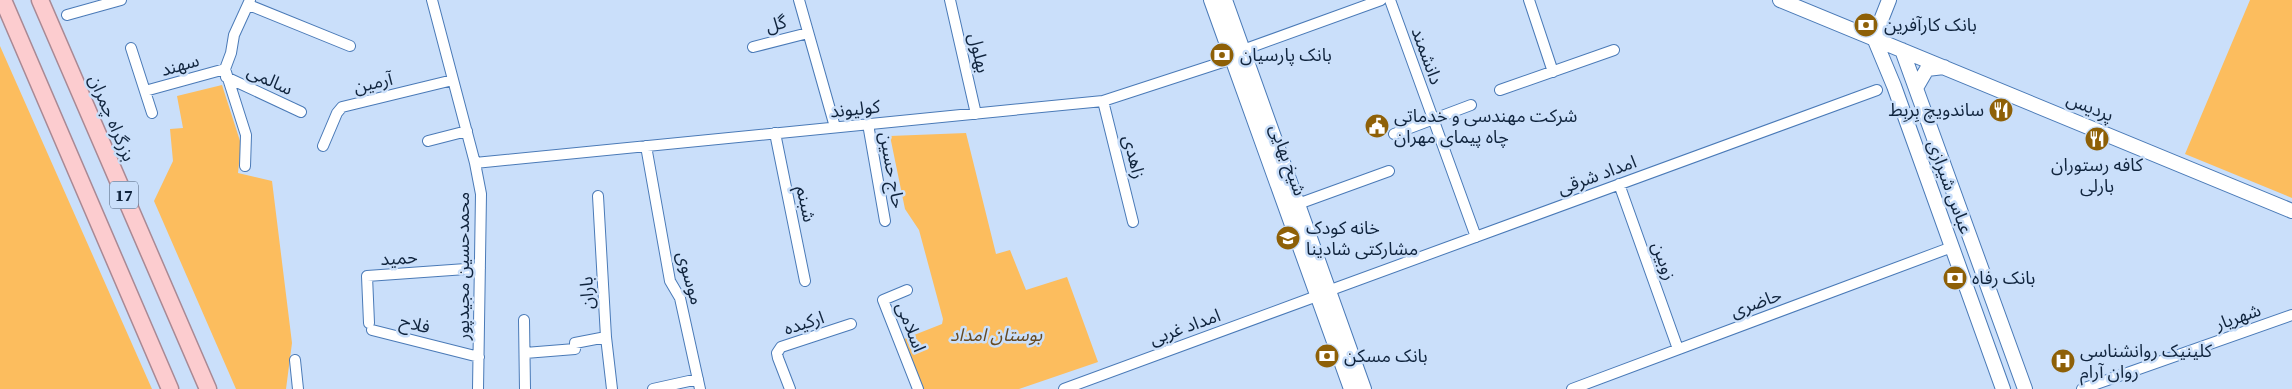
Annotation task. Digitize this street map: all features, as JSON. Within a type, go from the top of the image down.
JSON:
[{"type":"highway","name":"17","points":[[3,0],[170,389]]},
{"type":"highway","name":"بزرگراه چمران","points":[[40,0],[208,389]]},
{"type":"main road","name":"شیخ بهایی","points":[[1210,0],[1232,59],[1298,204],[1350,389]]},
{"type":"main road","name":"شیخ بهایی","points":[[1226,0],[1243,50],[1263,127],[1323,293],[1364,389]]},
{"type":"main road","name":"پردیس","points":[[1780,0],[2292,211]]},
{"type":"main road","points":[[1874,38],[1890,0]]},
{"type":"main road","name":"عباس شیرازی","points":[[1874,38],[1894,86],[2003,389]]},
{"type":"main road","name":"عباس شیرازی","points":[[1902,50],[2025,389]]},
{"type":"main road","points":[[1916,88],[1927,69],[1939,66],[1947,68]]},
{"type":"street","points":[[67,15],[121,0]]},
{"type":"street","name":"محمدحسین مجیدپور","points":[[432,0],[467,131],[481,194],[478,389]]},
{"type":"street","points":[[799,0],[835,128]]},
{"type":"street","name":"بهلول","points":[[950,0],[976,114]]},
{"type":"street","points":[[1243,50],[1381,0]]},
{"type":"street","name":"دانشمند","points":[[1390,0],[1476,237]]},
{"type":"street","points":[[1529,0],[1553,72]]},
{"type":"street","points":[[245,166],[246,135],[225,73],[234,34],[250,3],[350,46]]},
{"type":"street","name":"گل","points":[[753,47],[808,33]]},
{"type":"street","name":"سهند","points":[[131,48],[152,113]]},
{"type":"street","points":[[1500,90],[1614,50]]},
{"type":"street","name":"کولیوند","points":[[475,163],[1103,101],[1232,59]]},
{"type":"street","name":"سهند","points":[[145,92],[225,73]]},
{"type":"street","name":"سالمی","points":[[225,73],[301,112]]},
{"type":"street","name":"آرمین","points":[[323,146],[337,113],[342,107],[454,80]]},
{"type":"street","name":"امداد شرقی","points":[[1323,293],[1877,90]]},
{"type":"street","name":"زاهدی","points":[[1103,101],[1133,222]]},
{"type":"street","points":[[1394,134],[1471,105]]},
{"type":"street","name":"حاج حسین","points":[[868,124],[885,221]]},
{"type":"street","points":[[428,141],[467,131]]},
{"type":"street","name":"شبنم","points":[[775,133],[805,281]]},
{"type":"street","name":"موسوی","points":[[646,146],[670,281],[680,298],[699,384]]},
{"type":"street","points":[[1298,204],[1389,171]]},
{"type":"street","name":"زوبین","points":[[1619,184],[1678,349]]},
{"type":"street","name":"باران","points":[[598,196],[606,337],[612,389]]},
{"type":"street","name":"حاضری","points":[[1572,389],[1952,247]]},
{"type":"street","name":"حمید","points":[[371,327],[367,276],[480,268]]},
{"type":"street","name":"اسلامی","points":[[906,290],[883,300],[918,389]]},
{"type":"street","name":"امداد غربی","points":[[1064,389],[1323,293]]},
{"type":"street","name":"شهریار","points":[[2082,389],[2292,315]]},
{"type":"street","points":[[524,320],[525,389]]},
{"type":"street","name":"ارکیده","points":[[790,389],[778,358],[777,353],[781,347],[851,324]]},
{"type":"street","name":"فلاح","points":[[371,327],[479,357]]},
{"type":"street","points":[[525,353],[575,349],[575,343],[606,337]]},
{"type":"street","points":[[295,360],[298,389]]},
{"type":"street","points":[[653,389],[699,384]]},
{"type":"green space","points":[[2250,0],[2292,0],[2292,198],[2185,154]]},
{"type":"green space","points":[[0,46],[152,389],[0,389]]},
{"type":"green space","points":[[222,85],[241,144],[238,173],[272,181],[292,343],[286,389],[236,389],[154,201],[173,161],[170,129],[183,128],[177,96]]},
{"type":"green space","name":"بوستان امداد","points":[[966,133],[996,254],[1010,250],[1026,290],[1067,277],[1098,362],[1019,389],[923,389],[904,339],[942,324],[943,319],[919,230],[905,209],[890,136]]},
{"type":"place","name":"بانک کارآفرین","points":[[1866,25]]},
{"type":"place","name":"بانک پارسیان","points":[[1222,55]]},
{"type":"place","name":"ساندویچ بِربِط","points":[[2001,110]]},
{"type":"place","name":"شرکت مهندسی و خدماتی چاه پیمای مهران","points":[[1377,126]]},
{"type":"place","name":"کافه رستوران بارلی","points":[[2097,139]]},
{"type":"place","name":"خانه کودک مشارکتی شادینا","points":[[1288,238]]},
{"type":"place","name":"بانک رفاه","points":[[1955,278]]},
{"type":"place","name":"بانک مسکن","points":[[1327,356]]},
{"type":"place","name":"کلینیک روانشناسی روان آرام","points":[[2063,361]]}]
